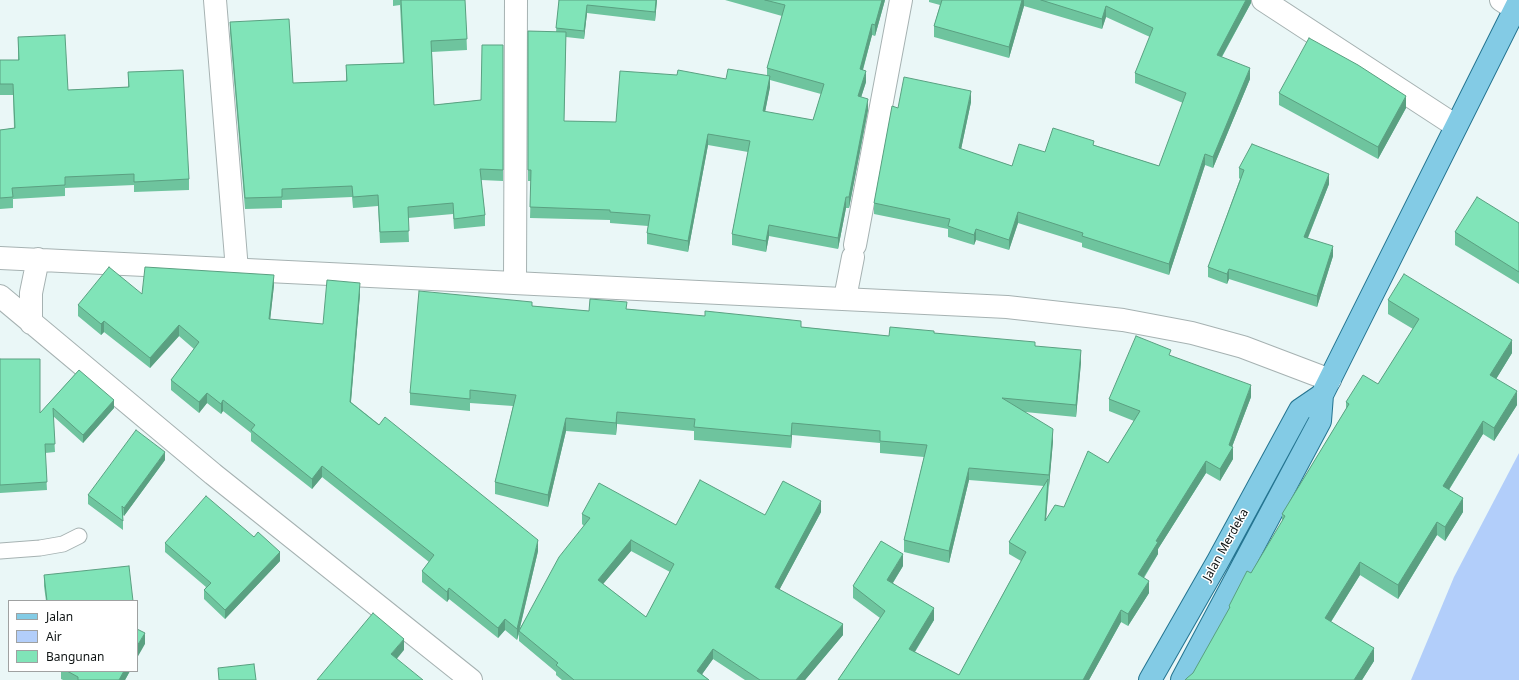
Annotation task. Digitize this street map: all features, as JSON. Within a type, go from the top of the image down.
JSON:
[{"type":"main road","points":[[1326,388],[1456,126],[1512,3]]},
{"type":"main road","name":"Jalan Merdeka","points":[[1150,680],[1218,561],[1300,410],[1326,388]]},
{"type":"main road","name":"Jalan Merdeka","points":[[1182,680],[1320,421],[1326,388]]},
{"type":"main road","points":[[1218,561],[1239,574]]},
{"type":"street","points":[[215,0],[237,270]]},
{"type":"street","points":[[514,282],[516,0]]},
{"type":"street","points":[[845,298],[901,0]]},
{"type":"street","points":[[1264,0],[1456,126]]},
{"type":"street","points":[[0,258],[1006,306],[1122,320],[1192,334],[1243,347],[1326,388]]},
{"type":"street","points":[[31,324],[31,293],[38,259]]},
{"type":"street","points":[[0,296],[31,324],[213,474],[471,680]]},
{"type":"lane","points":[[0,551],[40,548],[63,544],[79,536]]},
{"type":"water","points":[[1519,453],[1519,680],[1411,680],[1454,577]]},
{"type":"building","points":[[401,0],[465,0],[467,39],[431,41],[434,105],[481,100],[482,45],[503,45],[503,170],[480,169],[485,215],[454,219],[453,203],[408,207],[409,231],[380,232],[378,195],[353,197],[352,186],[282,189],[282,197],[245,198],[230,22],[289,19],[293,83],[347,81],[346,65],[404,63]]},
{"type":"building","points":[[559,0],[656,0],[655,12],[587,5],[584,31],[556,28]]},
{"type":"building","points":[[765,0],[882,0],[875,25],[872,24],[860,69],[866,71],[858,96],[868,99],[849,197],[846,197],[838,238],[769,225],[766,241],[732,234],[750,141],[708,134],[688,241],[647,233],[650,215],[610,212],[610,210],[530,207],[531,170],[528,170],[528,31],[566,32],[564,121],[616,122],[620,71],[677,75],[678,70],[726,79],[728,69],[770,76],[763,111],[813,120],[824,84],[767,68],[785,5]]},
{"type":"building","points":[[942,0],[1022,0],[1009,47],[934,26]]},
{"type":"building","points":[[1041,0],[1246,0],[1217,55],[1250,68],[1213,157],[1205,154],[1169,264],[1082,236],[1083,233],[1018,212],[1009,240],[976,229],[974,235],[948,226],[950,219],[874,203],[892,106],[898,108],[904,77],[971,91],[959,148],[1012,166],[1019,144],[1045,152],[1053,128],[1094,141],[1093,145],[1159,166],[1186,93],[1135,73],[1153,28],[1106,6],[1102,19]]},
{"type":"building","points":[[65,35],[68,90],[129,87],[128,72],[183,70],[189,179],[134,182],[134,174],[65,177],[65,185],[12,188],[13,197],[0,198],[0,130],[15,128],[13,84],[0,84],[0,60],[19,60],[18,37]]},
{"type":"building","points":[[1309,38],[1358,65],[1406,96],[1378,147],[1279,93]]},
{"type":"building","points":[[1252,144],[1329,174],[1304,237],[1333,246],[1317,296],[1229,269],[1227,274],[1208,267],[1244,170],[1239,168]]},
{"type":"building","points":[[1477,197],[1519,223],[1519,272],[1455,232]]},
{"type":"building","points":[[109,267],[142,294],[145,267],[274,275],[269,319],[323,324],[327,280],[360,283],[350,402],[379,425],[385,417],[538,540],[517,629],[505,619],[498,628],[449,588],[447,592],[422,571],[434,555],[322,466],[312,479],[251,430],[255,425],[223,400],[221,404],[207,393],[199,402],[171,380],[199,342],[179,325],[150,358],[104,321],[101,324],[78,305]]},
{"type":"building","points":[[1404,274],[1512,340],[1490,375],[1517,391],[1494,428],[1483,421],[1443,486],[1463,498],[1445,527],[1437,522],[1398,585],[1360,562],[1325,618],[1374,648],[1354,680],[1185,680],[1193,673],[1230,607],[1229,606],[1247,571],[1251,573],[1285,516],[1282,514],[1349,404],[1346,402],[1363,375],[1378,384],[1419,319],[1388,300]]},
{"type":"building","points":[[419,291],[532,302],[532,306],[589,311],[590,299],[627,302],[626,309],[705,316],[705,311],[801,321],[801,327],[889,336],[890,327],[934,331],[934,333],[1035,342],[1035,346],[1081,350],[1076,405],[1002,398],[1053,429],[1049,475],[969,468],[949,551],[904,540],[927,445],[880,441],[880,431],[792,423],[791,436],[694,427],[695,419],[617,412],[616,423],[566,418],[548,495],[495,482],[516,395],[470,390],[470,399],[410,393]]},
{"type":"building","points":[[1136,336],[1171,350],[1169,355],[1251,385],[1229,445],[1233,447],[1220,469],[1206,461],[1156,541],[1158,542],[1138,574],[1149,581],[1128,614],[1121,610],[1083,680],[838,680],[885,611],[853,586],[881,541],[903,554],[887,580],[934,608],[909,649],[959,675],[1026,552],[1009,542],[1048,479],[1045,521],[1055,505],[1064,507],[1088,451],[1108,463],[1140,411],[1109,399]]},
{"type":"building","points":[[0,359],[40,359],[40,413],[79,370],[114,400],[83,435],[53,408],[55,444],[45,444],[47,482],[0,485]]},
{"type":"building","points":[[136,430],[165,452],[124,508],[122,506],[123,521],[88,495]]},
{"type":"building","points":[[700,480],[765,515],[783,481],[821,501],[775,587],[843,624],[796,680],[760,680],[713,649],[697,671],[709,680],[574,680],[556,665],[558,663],[519,631],[559,557],[590,518],[582,514],[599,483],[676,525]],"holes":[[[631,540],[674,564],[646,617],[598,580]]]},
{"type":"building","points":[[206,496],[254,537],[258,532],[280,552],[225,610],[204,590],[211,583],[165,543]]},
{"type":"building","points":[[129,566],[133,600],[47,600],[44,575]]},
{"type":"building","points":[[373,613],[404,639],[391,654],[423,680],[317,680]]},
{"type":"building","points":[[138,630],[145,633],[138,644]]},
{"type":"building","points":[[254,664],[256,680],[219,680],[218,668]]},
{"type":"building","points":[[69,672],[123,672],[119,680],[78,680],[78,677]]}]
